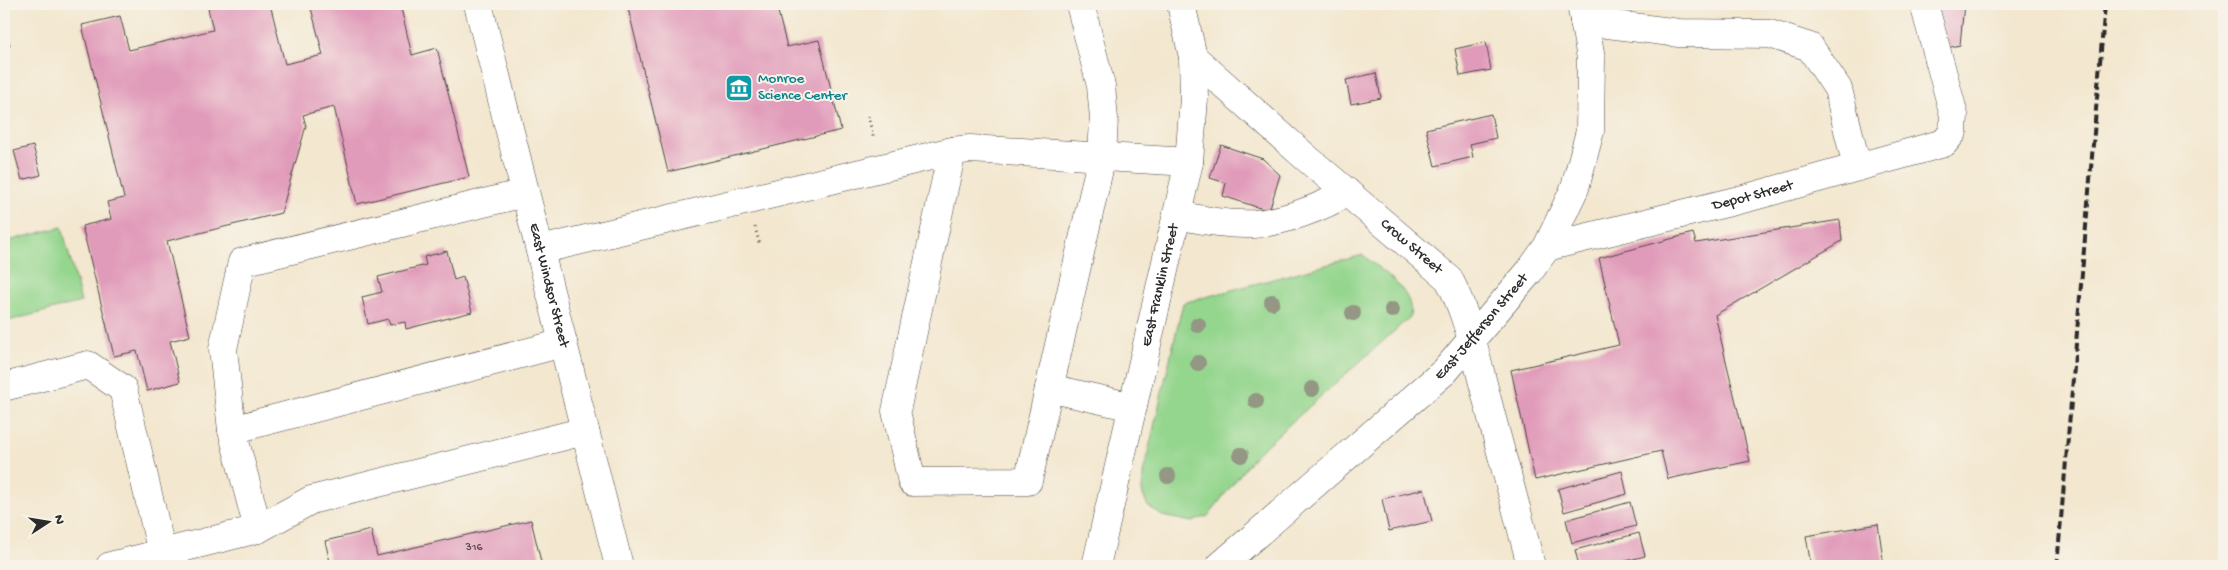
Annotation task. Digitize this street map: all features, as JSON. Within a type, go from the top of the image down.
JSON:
[{"type":"street","name":"East Windsor Street","points":[[478,4],[619,566]]},
{"type":"street","points":[[952,151],[896,411],[912,482],[1028,481],[1102,156],[1104,119],[1101,86],[1080,4]]},
{"type":"street","name":"East Franklin Street","points":[[1096,566],[1189,162],[1194,98],[1193,57],[1181,4]]},
{"type":"street","name":"Depot Street","points":[[1547,247],[1746,198],[1944,143],[1953,132],[1954,115],[1924,4]]},
{"type":"street","points":[[1582,12],[1679,33],[1770,34],[1810,47],[1838,89],[1857,167]]},
{"type":"street","name":"East Jefferson Street","points":[[1220,566],[1445,371],[1529,272],[1547,247],[1575,188],[1590,131],[1591,58],[1582,12]]},
{"type":"street","name":"Crow Street","points":[[1193,57],[1449,279],[1462,306],[1473,338],[1487,401],[1532,566]]},
{"type":"street","points":[[540,250],[952,151],[970,149],[1189,162]]},
{"type":"street","points":[[1177,215],[1218,222],[1254,224],[1303,213],[1329,204],[1347,192]]},
{"type":"street","points":[[258,529],[232,430],[223,349],[242,262],[525,193]]},
{"type":"street","points":[[232,430],[563,343]]},
{"type":"street","points":[[4,387],[88,365],[122,389],[162,553]]},
{"type":"street","points":[[1049,388],[1132,407]]},
{"type":"street","points":[[110,566],[258,529],[311,500],[585,431]]},
{"type":"green space","points":[[62,227],[81,302],[4,322],[4,242]]},
{"type":"green space","points":[[1363,255],[1387,274],[1402,290],[1408,298],[1410,317],[1255,455],[1208,516],[1192,522],[1162,516],[1147,505],[1142,492],[1143,474],[1183,303]]},
{"type":"building","points":[[207,4],[270,4],[285,64],[323,55],[310,4],[400,4],[412,55],[437,48],[469,177],[357,204],[334,107],[303,115],[306,126],[281,213],[167,241],[190,336],[170,341],[180,382],[147,391],[137,351],[114,356],[82,226],[111,219],[107,202],[124,198],[82,25],[120,16],[129,50],[213,30]]},
{"type":"building","name":"Monroe Science Center","points":[[627,4],[776,4],[787,47],[819,40],[841,130],[668,172]]},
{"type":"building","points":[[1936,4],[1964,4],[1960,45],[1947,48]]},
{"type":"building","points":[[4,22],[10,46],[4,47]]},
{"type":"building","points":[[1486,42],[1491,70],[1460,76],[1455,49]]},
{"type":"building","points":[[1376,73],[1381,98],[1351,104],[1346,80]]},
{"type":"building","points":[[1491,114],[1496,138],[1470,144],[1473,157],[1435,166],[1426,129]]},
{"type":"building","points":[[1221,145],[1263,159],[1280,175],[1269,211],[1223,196],[1226,183],[1210,178]]},
{"type":"building","points":[[33,146],[41,175],[22,180],[14,151]]},
{"type":"building","points":[[1840,220],[1842,241],[1715,315],[1750,461],[1668,479],[1661,451],[1535,480],[1511,370],[1619,345],[1599,258],[1693,233],[1696,243]]},
{"type":"building","points":[[447,251],[454,280],[463,277],[472,312],[406,329],[405,322],[390,325],[388,319],[368,324],[362,297],[382,292],[378,277],[426,265],[424,257]]},
{"type":"building","points":[[1622,471],[1627,494],[1564,512],[1558,489]]},
{"type":"building","points":[[1424,489],[1432,521],[1389,531],[1382,499]]},
{"type":"building","points":[[1630,502],[1636,526],[1572,543],[1566,520]]},
{"type":"building","points":[[531,520],[542,566],[331,566],[325,541],[371,530],[377,556]]},
{"type":"building","points":[[1878,524],[1884,566],[1811,566],[1806,536]]},
{"type":"building","points":[[1639,533],[1645,556],[1607,566],[1579,566],[1575,550]]},
{"type":"railway","points":[[2057,566],[2105,4]]},
{"type":"place","name":"Monroe Science Center","points":[[739,88]]}]
